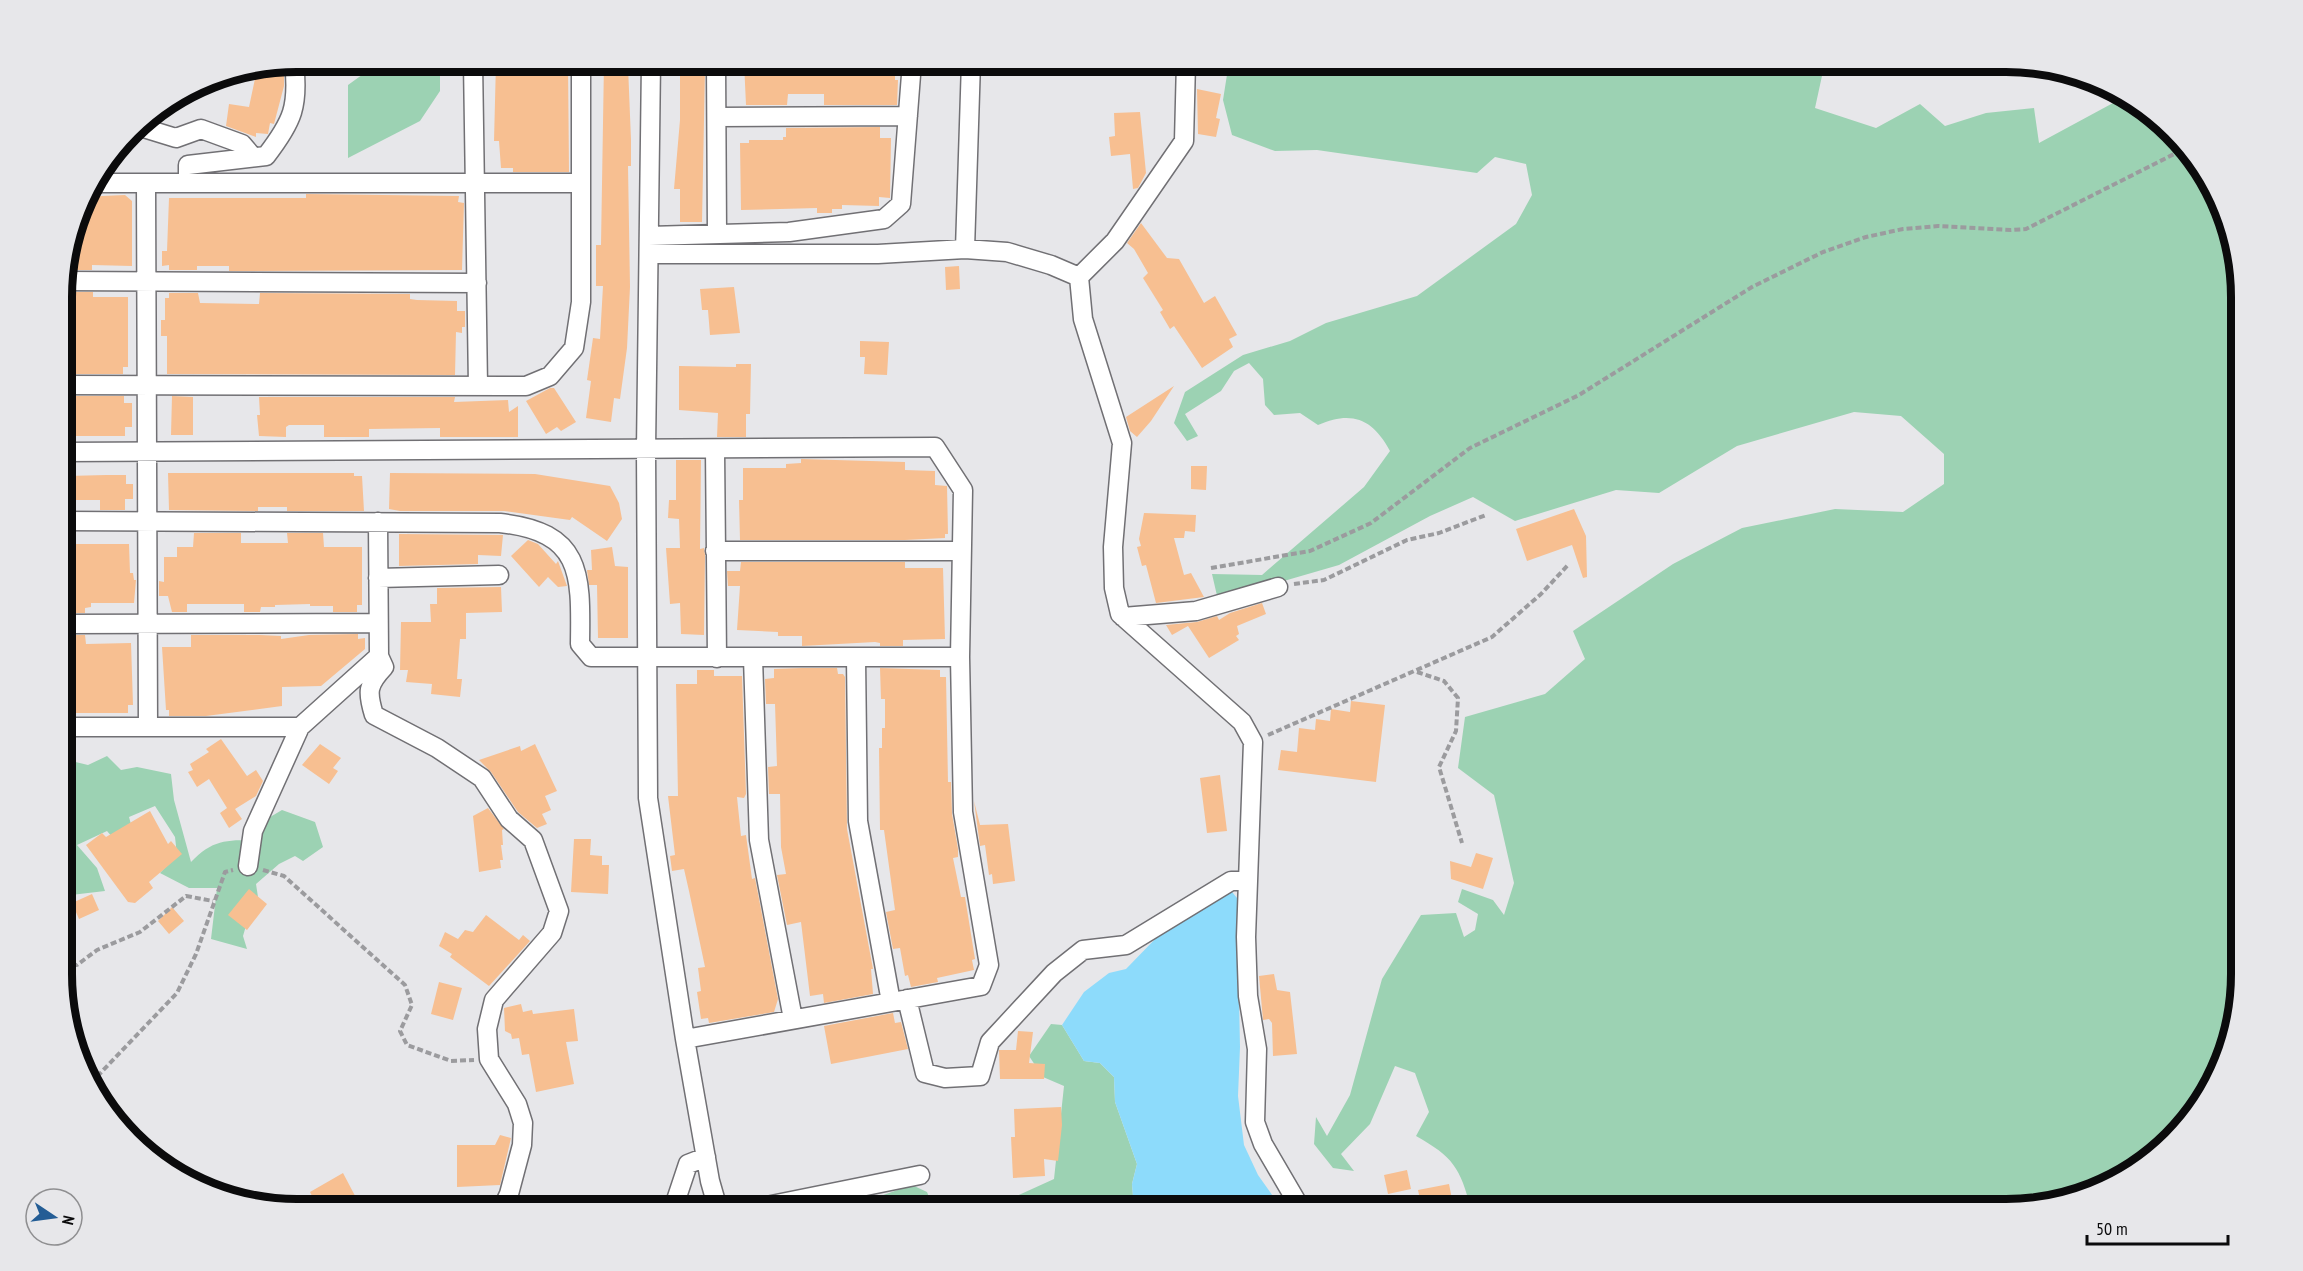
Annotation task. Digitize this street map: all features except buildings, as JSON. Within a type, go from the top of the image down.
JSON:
[{"type":"street","points":[[188,183],[188,165],[266,156],[282,136],[294,111],[298,94],[295,72]]},
{"type":"street","points":[[473,72],[478,386]]},
{"type":"street","points":[[72,385],[526,386],[550,376],[574,348],[581,302],[581,72]]},
{"type":"street","points":[[651,72],[646,450],[648,798],[685,1039],[716,1199]]},
{"type":"street","points":[[716,72],[717,234]]},
{"type":"street","points":[[649,245],[717,234],[789,232],[884,219],[901,204],[911,72]]},
{"type":"street","points":[[965,249],[971,72]]},
{"type":"street","points":[[1079,277],[1115,241],[1184,141],[1186,72]]},
{"type":"street","points":[[717,117],[908,116]]},
{"type":"street","points":[[148,129],[176,138],[201,129],[242,144],[253,158]]},
{"type":"street","points":[[103,183],[580,183]]},
{"type":"street","points":[[146,183],[148,727]]},
{"type":"street","points":[[649,245],[878,254],[965,249],[1007,252],[1051,265],[1079,277]]},
{"type":"street","points":[[1079,277],[1083,320],[1122,443],[1113,547],[1114,588],[1123,616],[1242,722],[1253,742],[1248,881],[1248,996],[1257,1049],[1255,1122],[1268,1154],[1295,1199]]},
{"type":"street","points":[[72,282],[477,283]]},
{"type":"street","points":[[72,452],[935,447],[963,490],[960,657],[963,812],[989,965],[981,986],[685,1039]]},
{"type":"street","points":[[715,450],[717,658]]},
{"type":"street","points":[[72,521],[500,522],[529,526],[550,537],[566,550],[581,589],[580,644],[591,657],[960,657]]},
{"type":"street","points":[[378,522],[379,657],[384,667],[373,678],[368,696],[374,715],[437,748],[482,778],[509,819],[533,840],[558,911],[552,933],[494,1000],[488,1029],[489,1059],[518,1104],[523,1122],[522,1145],[507,1199]]},
{"type":"street","points":[[716,551],[962,551]]},
{"type":"street","points":[[378,578],[499,575]]},
{"type":"street","points":[[1123,616],[1196,611],[1278,586]]},
{"type":"street","points":[[72,624],[378,623]]},
{"type":"street","points":[[248,866],[253,831],[300,727],[379,657]]},
{"type":"street","points":[[753,658],[759,840],[793,1019]]},
{"type":"street","points":[[856,658],[858,822],[899,1000],[925,1073],[945,1078],[980,1076],[990,1042],[1054,973],[1083,950],[1126,945],[1231,880],[1248,881]]},
{"type":"street","points":[[72,727],[300,727]]},
{"type":"street","points":[[676,1199],[688,1164],[706,1157]]},
{"type":"street","points":[[801,1199],[920,1175]]},
{"type":"path","points":[[1211,568],[1310,551],[1371,523],[1470,448],[1579,395],[1752,287],[1823,252],[1866,237],[1903,229],[1938,226],[2026,229],[2178,152]]},
{"type":"path","points":[[1278,586],[1324,580],[1407,540],[1439,533],[1486,515]]},
{"type":"path","points":[[1253,742],[1492,637],[1569,566]]},
{"type":"path","points":[[1416,671],[1444,681],[1458,698],[1456,731],[1439,767],[1462,843]]},
{"type":"path","points":[[97,1077],[177,993],[196,954],[225,872],[248,866],[284,876],[405,985],[412,1005],[400,1031],[407,1045],[452,1061],[489,1059]]},
{"type":"path","points":[[72,965],[77,965],[97,950],[140,932],[186,896],[213,901]]},
{"type":"green space","points":[[366,72],[440,72],[440,91],[420,121],[348,158],[348,85]]},
{"type":"green space","points":[[1227,72],[1823,72],[1815,108],[1876,128],[1920,104],[1945,126],[1986,113],[2034,108],[2039,143],[2116,101],[2143,119],[2175,149],[2193,172],[2214,211],[2227,253],[2231,283],[2231,988],[2227,1018],[2208,1073],[2184,1111],[2154,1143],[2131,1161],[2092,1182],[2050,1195],[2020,1199],[1468,1199],[1459,1173],[1447,1157],[1416,1136],[1429,1112],[1415,1073],[1395,1066],[1370,1124],[1341,1154],[1354,1171],[1333,1168],[1314,1144],[1316,1117],[1327,1136],[1350,1095],[1382,979],[1421,915],[1456,913],[1464,937],[1475,930],[1478,914],[1458,902],[1462,889],[1493,900],[1504,915],[1514,883],[1494,795],[1458,768],[1465,717],[1545,694],[1585,659],[1573,631],[1673,564],[1742,528],[1835,509],[1903,512],[1944,484],[1944,454],[1901,416],[1854,412],[1737,446],[1659,493],[1616,490],[1515,521],[1473,497],[1430,516],[1339,565],[1218,600],[1212,574],[1262,575],[1364,487],[1390,451],[1376,431],[1360,420],[1341,418],[1318,425],[1300,413],[1274,415],[1265,405],[1263,379],[1249,363],[1234,371],[1221,391],[1185,414],[1198,436],[1187,441],[1174,423],[1185,392],[1243,355],[1290,341],[1326,323],[1417,296],[1516,224],[1532,195],[1526,164],[1495,157],[1477,173],[1317,150],[1275,151],[1232,135],[1223,100]]},
{"type":"green space","points":[[107,756],[121,770],[137,767],[171,774],[174,800],[191,862],[213,845],[236,840],[255,840],[260,823],[282,810],[315,822],[323,847],[303,861],[295,856],[279,864],[256,884],[260,910],[250,912],[243,936],[247,949],[211,939],[217,888],[189,888],[160,873],[177,855],[175,837],[155,806],[129,817],[139,854],[131,859],[107,831],[77,845],[97,868],[105,891],[72,895],[72,761],[88,765]]},
{"type":"green space","points":[[1051,1024],[1062,1025],[1084,1061],[1100,1063],[1114,1077],[1115,1102],[1137,1164],[1132,1184],[1133,1199],[1010,1199],[1054,1179],[1064,1086],[1043,1077],[1029,1056]]},
{"type":"green space","points":[[912,1185],[927,1192],[930,1199],[872,1199]]},
{"type":"water","points":[[1228,887],[1237,898],[1240,1047],[1238,1096],[1244,1145],[1258,1175],[1275,1199],[1133,1199],[1132,1184],[1137,1164],[1115,1102],[1114,1077],[1100,1063],[1084,1061],[1062,1025],[1084,992],[1109,973],[1126,969],[1159,935]]}]
